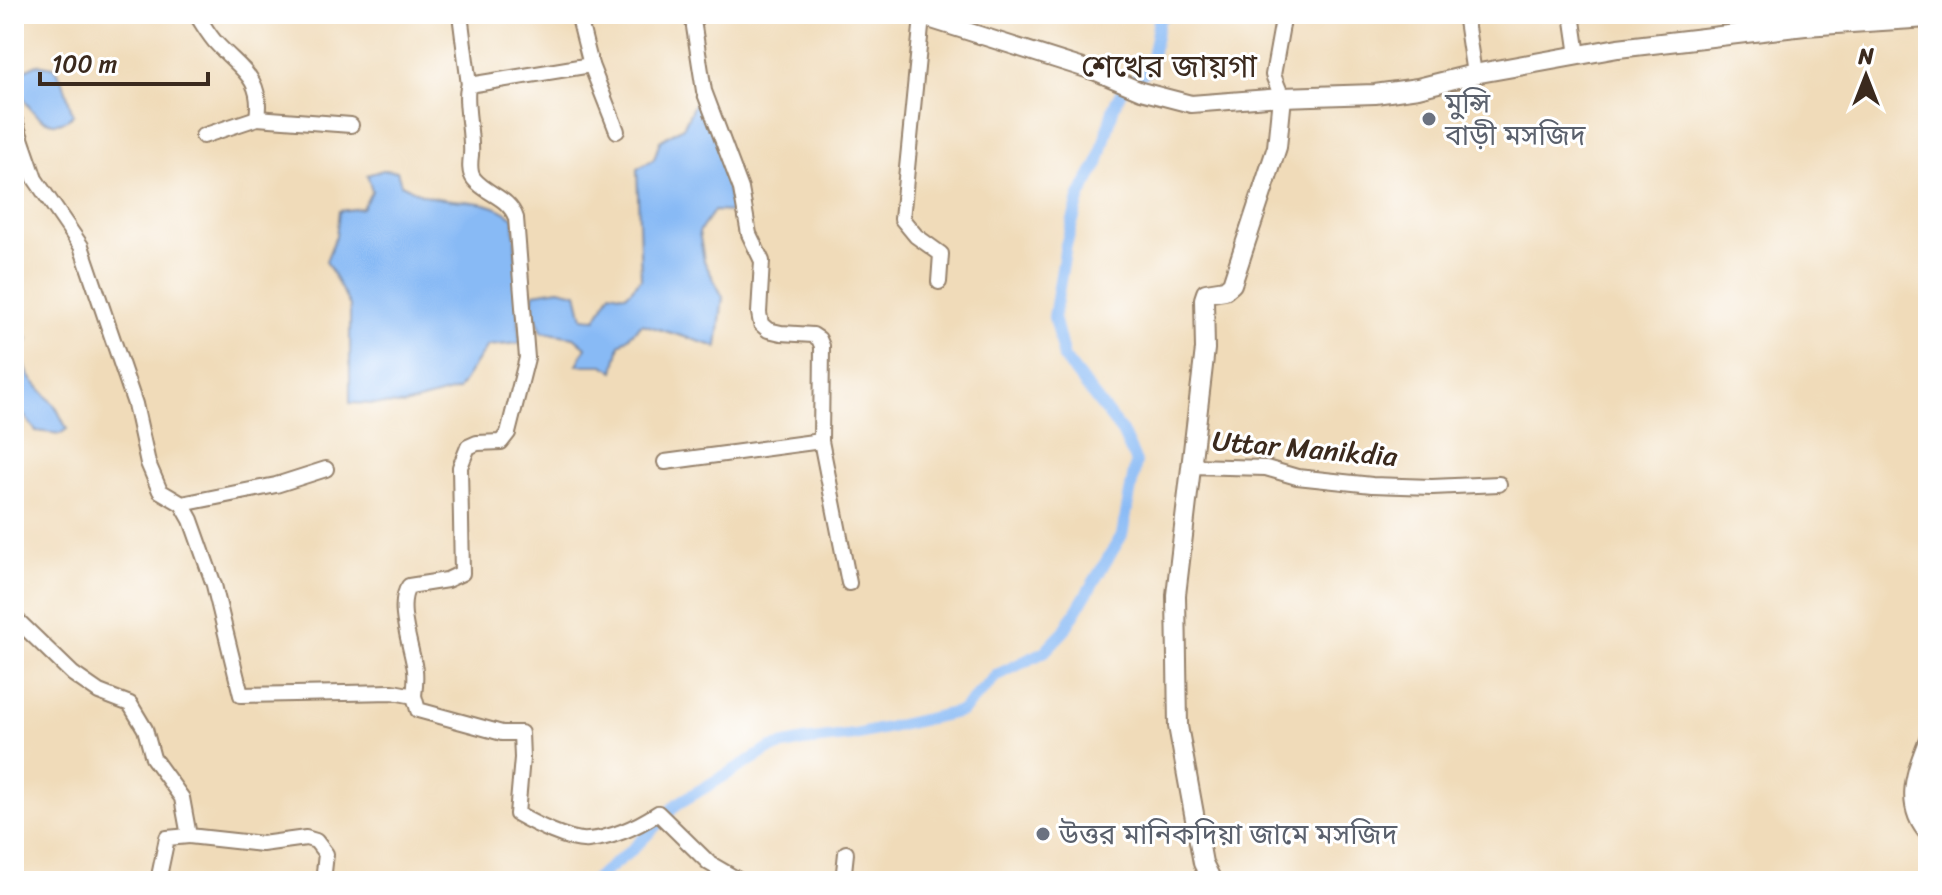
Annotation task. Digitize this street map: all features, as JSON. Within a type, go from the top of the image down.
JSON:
[{"type":"main road","points":[[1190,466],[1205,349],[1204,299],[1206,293],[1225,290],[1232,284],[1277,147],[1282,97],[1375,94],[1578,55],[1805,26],[1928,18]]},
{"type":"main road","name":"Uttar Manikdia","points":[[1190,466],[1176,595],[1178,726],[1203,863],[1212,881]]},
{"type":"street","points":[[196,14],[215,42],[253,81],[260,101],[257,118]]},
{"type":"street","points":[[460,14],[469,85],[465,92],[473,138],[471,172],[475,180],[507,203],[516,218],[527,358],[508,433],[501,442],[477,443],[468,447],[460,467],[462,573],[447,580],[409,586],[404,593],[404,619],[415,674],[414,696],[418,710],[502,733],[521,733],[517,814],[538,826],[585,841],[617,833],[658,813],[709,863],[740,881]]},
{"type":"street","points":[[578,14],[591,65],[617,131]]},
{"type":"street","points":[[692,14],[704,91],[741,189],[749,234],[762,261],[761,324],[768,330],[781,333],[813,335],[822,346],[821,441],[849,583]]},
{"type":"street","points":[[939,282],[941,254],[916,236],[902,219],[918,16],[1096,72],[1141,91],[1191,104],[1282,97],[1273,75],[1284,14]]},
{"type":"street","points":[[1465,14],[1474,74]]},
{"type":"street","points":[[1572,14],[1578,55]]},
{"type":"street","points":[[469,85],[591,65]]},
{"type":"street","points":[[14,118],[35,179],[81,246],[135,404],[148,463],[160,491],[182,504],[191,520],[214,585],[241,695],[393,692],[414,696]]},
{"type":"street","points":[[203,136],[257,118],[351,125]]},
{"type":"street","points":[[665,462],[821,441]]},
{"type":"street","name":"Uttar Manikdia","points":[[1190,466],[1266,468],[1297,477],[1372,485],[1432,487],[1499,484]]},
{"type":"street","points":[[182,504],[276,485],[326,469]]},
{"type":"street","points":[[14,617],[73,674],[99,692],[130,704],[145,729],[153,758],[182,798],[189,836]]},
{"type":"street","points":[[1928,736],[1913,774],[1912,790],[1920,826],[1928,835]]},
{"type":"street","points":[[158,881],[167,838],[189,836],[262,844],[306,838],[316,841],[326,854],[323,881]]},
{"type":"street","points":[[843,881],[846,853]]},
{"type":"water","points":[[37,64],[53,67],[63,81],[73,115],[64,122],[44,120],[27,104],[22,93],[21,72]]},
{"type":"water","points":[[695,102],[716,139],[732,212],[714,211],[699,232],[704,261],[723,297],[717,347],[642,324],[620,345],[614,371],[603,365],[577,365],[586,347],[574,337],[542,332],[533,310],[534,293],[559,289],[577,293],[583,318],[596,319],[611,292],[626,295],[641,279],[637,169],[654,159],[660,141],[684,126]]},
{"type":"water","points":[[383,170],[397,171],[401,184],[424,195],[481,203],[514,218],[520,343],[487,346],[458,390],[404,405],[350,403],[350,306],[326,261],[336,236],[339,211],[362,208],[372,191],[367,175]]},
{"type":"water","points":[[22,332],[28,339],[21,352],[29,376],[56,407],[67,429],[60,434],[36,431],[22,413],[14,413],[14,336]]},
{"type":"waterway","points":[[593,881],[634,848],[677,804],[771,748],[855,735],[962,711],[997,675],[1044,652],[1064,631],[1122,535],[1136,462],[1122,432],[1064,358],[1054,317],[1066,245],[1080,196],[1098,164],[1114,106],[1124,87],[1150,68],[1159,20],[1166,14]]},
{"type":"place","name":"মুন্সি বাড়ী মসজিদ","points":[[1429,119]]},
{"type":"place","name":"উত্তর মানিকদিয়া জামে মসজিদ","points":[[1043,834]]},
{"type":"district","name":"শেখের জায়গা","points":[[1169,66]]}]
